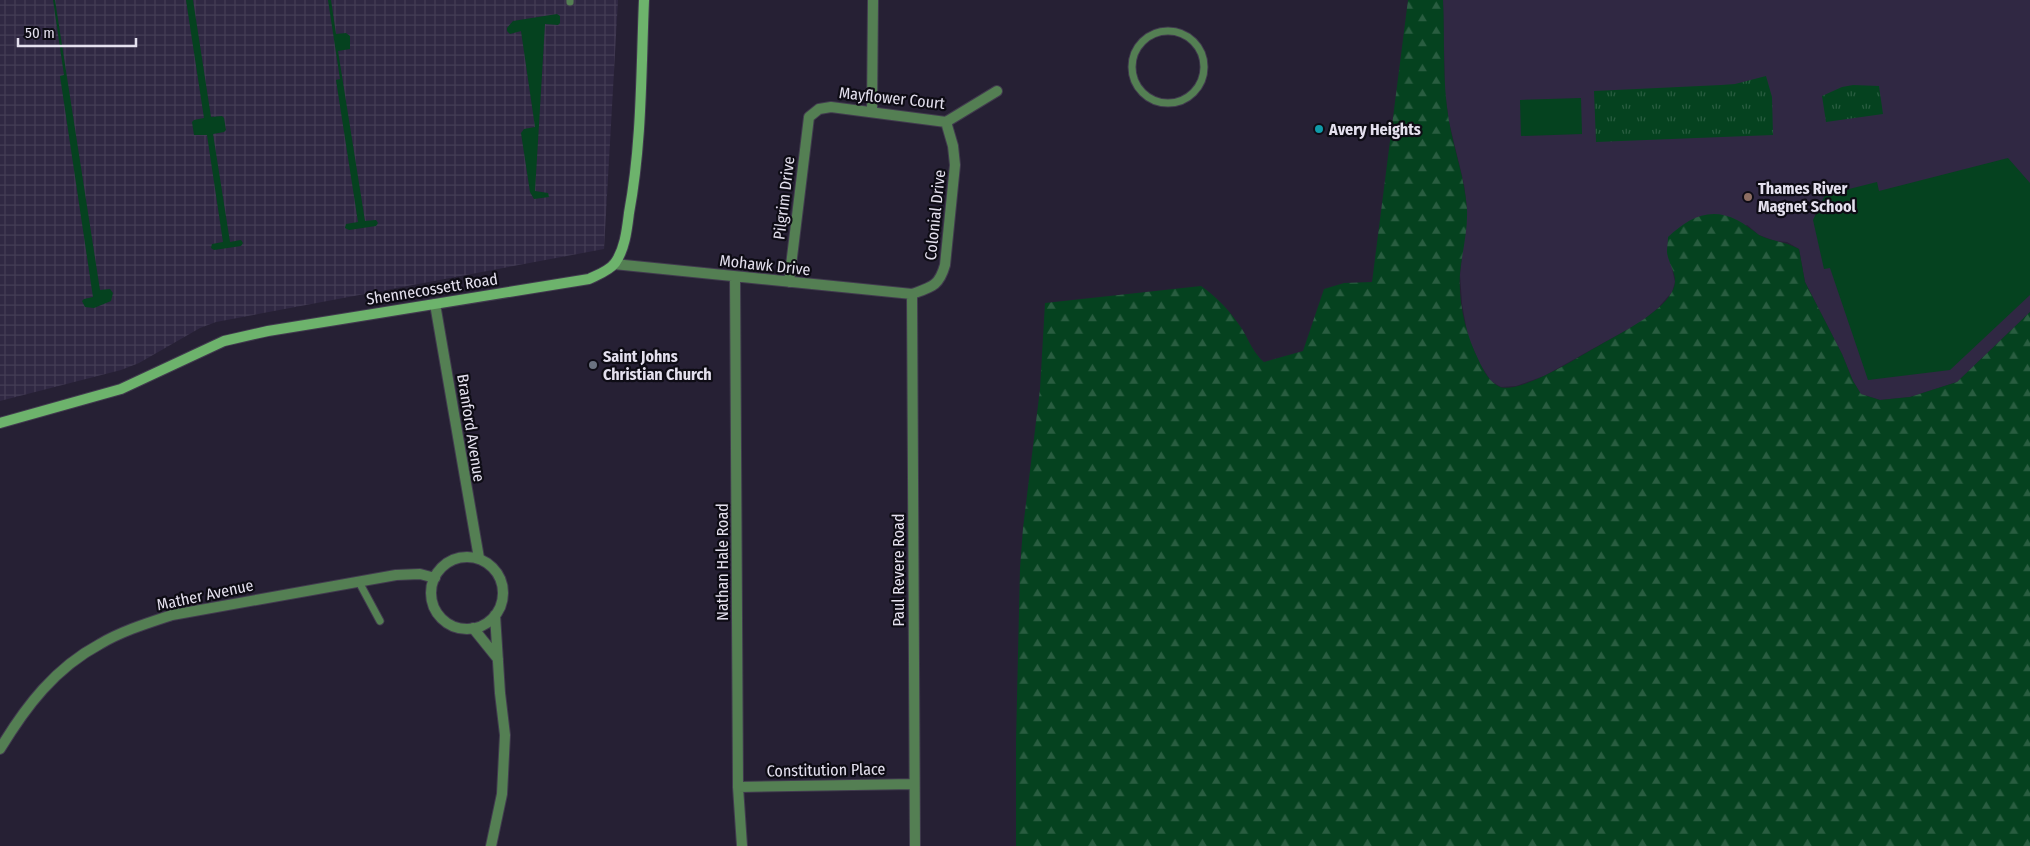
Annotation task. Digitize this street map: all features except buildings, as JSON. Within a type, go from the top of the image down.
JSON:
[{"type":"street","points":[[614,264],[626,236],[638,151],[644,0]]},
{"type":"street","points":[[872,112],[873,0]]},
{"type":"street","name":"Mayflower Court","points":[[809,117],[819,109],[831,107],[946,122],[997,91]]},
{"type":"street","name":"Pilgrim Drive","points":[[789,282],[809,117]]},
{"type":"street","name":"Colonial Drive","points":[[912,294],[935,286],[942,276],[945,265],[955,164],[953,146],[946,122]]},
{"type":"street","name":"Mohawk Drive","points":[[614,264],[912,294]]},
{"type":"street","name":"Shennecossett Road","points":[[0,423],[121,389],[224,342],[268,331],[589,279],[614,264]]},
{"type":"street","name":"Nathan Hale Road","points":[[735,277],[738,787],[742,846]]},
{"type":"street","name":"Paul Revere Road","points":[[912,294],[915,846]]},
{"type":"street","name":"Branford Avenue","points":[[435,304],[479,558]]},
{"type":"street","points":[[472,556],[479,558],[495,570],[501,580],[503,592],[501,604],[489,621],[473,628],[462,628],[452,625],[443,619],[436,610],[432,600],[435,578],[442,568],[451,561],[472,556]]},
{"type":"street","name":"Mather Avenue","points":[[0,749],[16,722],[37,694],[68,664],[100,643],[172,615],[396,575],[420,574],[435,578]]},
{"type":"street","points":[[491,846],[502,794],[506,735],[495,615]]},
{"type":"street","points":[[473,628],[498,660]]},
{"type":"street","name":"Constitution Place","points":[[738,787],[914,784]]},
{"type":"lane","points":[[1168,31],[1180,33],[1191,39],[1199,48],[1203,58],[1204,70],[1201,81],[1186,98],[1176,102],[1164,103],[1144,93],[1134,77],[1133,59],[1138,48],[1146,39],[1156,33],[1168,31]]},
{"type":"lane","points":[[359,582],[380,621]]},
{"type":"shaded area","points":[[0,0],[618,0],[604,249],[216,322],[200,328],[139,363],[121,370],[0,401]]},
{"type":"shaded area","name":"Thames River Magnet School","points":[[1443,0],[2030,0],[2030,312],[1957,382],[1910,397],[1880,400],[1861,394],[1853,381],[1842,354],[1805,282],[1799,249],[1787,242],[1775,241],[1759,235],[1747,225],[1672,269],[1675,282],[1672,292],[1658,308],[1641,322],[1544,376],[1516,386],[1501,387],[1491,381],[1480,364],[1468,337],[1462,304],[1460,275],[1467,209],[1464,184],[1449,122],[1445,93]]},
{"type":"green space","points":[[53,0],[55,0],[100,290],[110,289],[113,293],[111,301],[94,308],[85,307],[82,301],[93,297],[60,76],[64,75]]},
{"type":"green space","points":[[186,0],[193,0],[211,117],[222,116],[224,118],[226,130],[213,134],[230,242],[241,240],[243,243],[241,246],[214,250],[211,248],[212,244],[223,242],[207,135],[194,135],[192,122],[204,118]]},
{"type":"green space","points":[[328,0],[331,0],[336,34],[346,33],[350,36],[350,49],[338,51],[365,221],[376,220],[378,223],[376,226],[349,230],[345,228],[346,224],[358,222],[336,80],[340,79]]},
{"type":"green space","points":[[1408,0],[1443,0],[1447,106],[1467,209],[1466,233],[1460,273],[1460,296],[1464,318],[1474,351],[1485,372],[1496,385],[1510,388],[1536,380],[1645,319],[1673,291],[1675,281],[1667,252],[1668,237],[1683,224],[1709,214],[1727,216],[1759,235],[1799,249],[1805,282],[1842,354],[1853,381],[1861,394],[1880,400],[1910,397],[1957,382],[2030,312],[2030,846],[1016,846],[1016,741],[1020,568],[1040,389],[1045,303],[1201,286],[1213,295],[1228,311],[1242,329],[1254,351],[1264,362],[1303,351],[1324,289],[1344,283],[1372,282]]},
{"type":"green space","points":[[557,14],[560,16],[560,23],[558,25],[545,24],[535,191],[548,193],[549,197],[534,199],[530,192],[521,133],[524,129],[535,127],[521,31],[510,34],[507,28],[513,21]]},
{"type":"green space","points":[[1766,76],[1772,97],[1773,135],[1596,142],[1594,91],[1735,84]]},
{"type":"green space","points":[[1853,85],[1879,86],[1883,114],[1826,122],[1822,96],[1842,87]]},
{"type":"green space","points":[[1581,98],[1582,134],[1521,136],[1520,100]]},
{"type":"green space","points":[[2008,158],[2030,183],[2030,295],[1950,370],[1868,380],[1830,268],[1824,269],[1813,220],[1825,195],[1877,182],[1879,191]]},
{"type":"place","name":"Avery Heights","points":[[1319,129]]},
{"type":"place","name":"Thames River Magnet School","points":[[1748,197]]},
{"type":"place","name":"Saint Johns Christian Church","points":[[593,365]]}]
